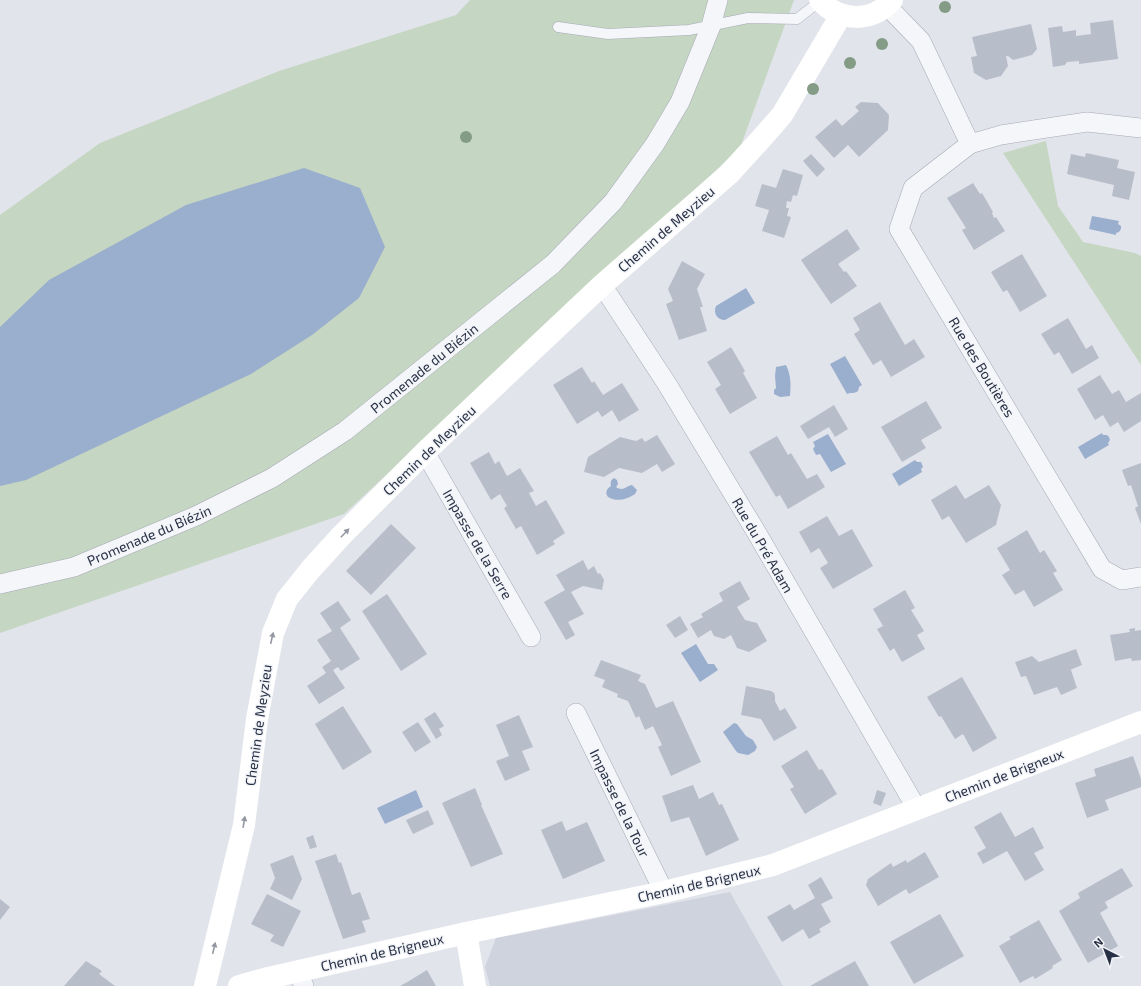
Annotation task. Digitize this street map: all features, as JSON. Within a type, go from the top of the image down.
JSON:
[{"type":"street","name":"Promenade du Biézin","points":[[0,584],[74,567],[196,516],[272,478],[345,431],[553,264],[613,202],[655,144],[680,102],[711,26],[718,0]]},
{"type":"street","points":[[820,1],[830,10],[841,15],[857,18],[873,15],[890,3],[921,41],[970,144]]},
{"type":"street","name":"Chemin de Meyzieu","points":[[205,986],[244,825],[257,719],[273,633],[287,600],[311,569],[341,536],[425,452],[602,285],[729,174],[782,115],[841,15]]},
{"type":"street","name":"Rue des Boutières","points":[[1141,128],[1086,122],[1001,136],[970,144],[913,188],[899,229],[1102,569],[1122,580],[1141,577]]},
{"type":"street","name":"Rue du Pré Adam","points":[[602,285],[667,384],[739,503],[917,808]]},
{"type":"street","name":"Impasse de la Serre","points":[[425,452],[531,636]]},
{"type":"street","name":"Impasse de la Tour","points":[[576,713],[664,892]]},
{"type":"street","name":"Chemin de Brigneux","points":[[239,986],[301,979],[466,933],[664,892],[773,865],[1141,722]]},
{"type":"street","points":[[466,933],[475,986]]},
{"type":"lane","points":[[558,27],[608,34],[689,30],[748,18],[797,19],[820,1]]},
{"type":"shaded area","points":[[730,892],[783,986],[490,986],[485,967],[496,938]]},
{"type":"green space","points":[[470,0],[794,0],[740,148],[344,514],[0,633],[0,215],[100,143],[279,71],[456,15]]},
{"type":"green space","points":[[1046,141],[1058,206],[1083,242],[1135,253],[1141,256],[1141,365],[1003,153]]},
{"type":"water","points":[[304,168],[360,188],[385,247],[359,298],[312,335],[251,374],[26,480],[0,486],[0,327],[49,280],[186,205]]},
{"type":"water","points":[[1092,216],[1119,221],[1118,224],[1121,226],[1121,229],[1116,233],[1116,235],[1089,229]]},
{"type":"water","points":[[746,288],[755,303],[725,320],[722,320],[716,316],[716,306]]},
{"type":"water","points":[[845,356],[862,385],[859,387],[857,392],[847,394],[830,364]]},
{"type":"water","points":[[786,365],[790,380],[790,396],[780,397],[774,394],[774,390],[776,388],[776,367]]},
{"type":"water","points":[[1102,433],[1103,435],[1107,435],[1109,437],[1109,445],[1085,459],[1078,447]]},
{"type":"water","points":[[828,434],[846,464],[831,472],[820,454],[816,455],[813,449],[815,446],[813,442]]},
{"type":"water","points":[[915,460],[917,462],[921,462],[923,467],[921,469],[922,472],[899,486],[892,474]]},
{"type":"water","points":[[614,478],[617,480],[618,484],[616,487],[623,489],[632,485],[637,490],[635,494],[622,500],[608,497],[606,491],[611,486],[611,481]]},
{"type":"water","points":[[696,644],[708,664],[714,664],[718,670],[700,682],[681,653]]},
{"type":"water","points":[[734,723],[737,724],[746,736],[753,740],[757,747],[755,751],[748,755],[738,753],[736,751],[723,732]]},
{"type":"water","points":[[416,790],[423,807],[385,824],[377,808]]},
{"type":"building","points":[[1113,20],[1118,59],[1079,64],[1079,61],[1067,62],[1065,65],[1053,67],[1048,28],[1062,26],[1063,32],[1076,30],[1076,36],[1091,34],[1090,23]]},
{"type":"building","points":[[1031,24],[1037,49],[1032,55],[1013,60],[1006,56],[1008,66],[1001,76],[986,80],[974,73],[971,57],[977,56],[972,37]]},
{"type":"building","points":[[861,102],[878,103],[889,115],[888,130],[859,157],[848,145],[834,158],[815,137],[836,119],[842,126],[859,111],[855,107]]},
{"type":"building","points":[[1086,153],[1119,160],[1117,168],[1135,172],[1129,200],[1112,196],[1114,185],[1067,174],[1071,154],[1085,157]]},
{"type":"building","points":[[811,154],[825,169],[817,177],[803,161]]},
{"type":"building","points":[[783,169],[803,175],[797,196],[793,195],[791,202],[787,201],[786,208],[789,208],[787,216],[791,217],[784,238],[762,231],[769,210],[755,206],[762,184],[776,188]]},
{"type":"building","points":[[973,183],[980,194],[982,193],[993,212],[994,218],[996,217],[1005,231],[974,250],[962,230],[966,228],[947,198]]},
{"type":"building","points":[[847,229],[860,249],[838,264],[844,272],[846,271],[857,286],[831,304],[801,260]]},
{"type":"building","points":[[1022,254],[1047,296],[1020,312],[1007,290],[1003,292],[991,272]]},
{"type":"building","points":[[682,261],[705,274],[697,289],[703,307],[700,307],[707,331],[679,340],[666,304],[673,301],[668,289]]},
{"type":"building","points":[[880,302],[905,345],[914,339],[925,357],[891,377],[881,360],[873,365],[854,334],[860,330],[853,318]]},
{"type":"building","points":[[1068,318],[1086,349],[1092,345],[1099,358],[1072,374],[1059,352],[1054,355],[1041,334]]},
{"type":"building","points":[[731,347],[745,371],[743,373],[757,398],[730,414],[715,389],[721,385],[707,362]]},
{"type":"building","points":[[582,367],[592,383],[594,381],[603,395],[622,383],[639,410],[619,422],[612,410],[602,417],[598,411],[577,424],[553,385]]},
{"type":"building","points":[[1100,375],[1112,394],[1119,390],[1126,402],[1141,393],[1141,421],[1124,432],[1118,422],[1110,427],[1103,415],[1095,420],[1077,389]]},
{"type":"building","points":[[926,401],[942,428],[921,440],[926,448],[902,462],[881,427]]},
{"type":"building","points":[[834,405],[848,429],[835,437],[829,427],[808,439],[800,426]]},
{"type":"building","points":[[657,435],[675,464],[662,472],[657,464],[642,473],[619,468],[604,477],[584,472],[588,457],[620,437],[636,441],[642,438],[645,442]]},
{"type":"building","points":[[777,436],[788,455],[791,453],[807,479],[817,474],[825,487],[788,509],[780,495],[776,497],[749,452]]},
{"type":"building","points":[[489,452],[495,464],[499,461],[507,476],[520,468],[534,491],[529,493],[536,506],[546,500],[565,533],[553,541],[555,544],[537,555],[521,526],[516,529],[504,508],[507,506],[500,494],[491,500],[470,463]]},
{"type":"building","points":[[1141,463],[1141,524],[1135,508],[1138,506],[1131,485],[1128,486],[1122,470]]},
{"type":"building","points":[[956,485],[965,499],[989,485],[1001,505],[996,525],[966,543],[949,516],[942,520],[931,500]]},
{"type":"building","points":[[827,516],[839,536],[852,529],[873,566],[833,589],[820,568],[828,563],[819,548],[811,553],[799,532]]},
{"type":"building","points":[[391,524],[416,548],[371,595],[346,571]]},
{"type":"building","points":[[1027,530],[1040,553],[1044,550],[1057,571],[1053,573],[1063,590],[1034,607],[1024,590],[1015,595],[1002,575],[1010,570],[997,548]]},
{"type":"building","points":[[583,560],[588,570],[594,566],[598,574],[600,573],[604,580],[602,590],[583,586],[571,592],[584,614],[568,622],[575,635],[566,640],[544,602],[565,590],[556,575]]},
{"type":"building","points":[[740,581],[750,599],[737,607],[745,620],[757,623],[767,641],[749,652],[737,648],[731,635],[724,639],[714,636],[711,630],[698,638],[690,624],[703,617],[701,614],[723,601],[719,593]]},
{"type":"building","points":[[905,590],[915,608],[911,610],[924,631],[917,635],[925,649],[902,662],[894,648],[890,651],[877,629],[883,626],[873,609]]},
{"type":"building","points":[[387,594],[427,654],[401,671],[362,611]]},
{"type":"building","points":[[338,601],[351,620],[340,628],[360,659],[341,671],[338,667],[333,670],[345,688],[319,704],[307,686],[326,673],[322,667],[331,661],[317,640],[332,631],[320,613]]},
{"type":"building","points":[[680,616],[688,630],[675,638],[666,625]]},
{"type":"building","points":[[1135,628],[1135,631],[1141,630],[1141,660],[1132,661],[1131,658],[1115,661],[1110,635],[1130,632],[1129,629]]},
{"type":"building","points":[[1076,649],[1082,665],[1070,670],[1077,688],[1061,695],[1057,687],[1034,695],[1026,676],[1021,677],[1015,662],[1032,656],[1039,662]]},
{"type":"building","points":[[601,660],[641,675],[638,681],[645,684],[656,708],[673,701],[701,762],[671,776],[658,747],[662,745],[653,726],[645,730],[639,716],[636,718],[628,701],[617,697],[618,694],[602,687],[605,680],[594,676]]},
{"type":"building","points":[[962,677],[997,738],[973,752],[963,734],[955,739],[927,697]]},
{"type":"building","points":[[746,686],[771,691],[774,693],[775,701],[780,711],[785,708],[797,728],[774,741],[761,719],[741,715]]},
{"type":"building","points":[[343,706],[372,752],[343,770],[315,724]]},
{"type":"building","points":[[435,712],[444,726],[439,729],[442,735],[436,739],[424,719]]},
{"type":"building","points":[[519,715],[533,747],[522,751],[530,770],[505,781],[496,761],[509,756],[496,725]]},
{"type":"building","points":[[418,722],[431,742],[415,752],[402,732]]},
{"type":"building","points":[[807,750],[819,770],[822,769],[837,794],[805,814],[790,789],[794,787],[781,766]]},
{"type":"building","points":[[1133,756],[1141,779],[1141,787],[1105,800],[1109,810],[1087,818],[1075,783],[1096,776],[1094,769]]},
{"type":"building","points":[[693,785],[699,799],[713,792],[719,805],[722,804],[739,840],[706,856],[689,817],[671,822],[662,796]]},
{"type":"building","points":[[475,788],[503,854],[471,867],[442,803]]},
{"type":"building","points":[[877,790],[886,793],[881,806],[873,803]]},
{"type":"building","points":[[428,810],[434,824],[413,834],[406,820]]},
{"type":"building","points":[[1001,812],[1015,837],[1033,827],[1044,848],[1034,853],[1044,870],[1025,881],[1007,851],[983,864],[977,853],[986,848],[974,827]]},
{"type":"building","points":[[562,821],[566,831],[587,822],[605,861],[563,879],[541,830]]},
{"type":"building","points":[[313,835],[317,847],[310,849],[306,838]]},
{"type":"building","points":[[925,852],[939,877],[909,894],[906,889],[878,906],[866,885],[868,879],[891,863],[893,867],[906,860],[907,863]]},
{"type":"building","points":[[336,854],[339,863],[341,862],[352,895],[360,892],[370,919],[362,921],[366,932],[343,939],[315,861]]},
{"type":"building","points":[[293,855],[302,879],[292,900],[270,889],[275,878],[270,864]]},
{"type":"building","points":[[1122,868],[1133,886],[1105,902],[1108,908],[1100,913],[1118,946],[1088,963],[1059,911],[1080,898],[1078,893]]},
{"type":"building","points":[[821,877],[833,898],[821,904],[831,922],[819,929],[821,932],[809,939],[803,929],[782,942],[767,917],[790,904],[794,910],[815,898],[808,885]]},
{"type":"building","points":[[267,894],[301,911],[283,947],[270,941],[274,935],[251,924]]},
{"type":"building","points":[[0,899],[10,907],[0,920]]},
{"type":"building","points":[[940,914],[964,956],[914,984],[890,942]]},
{"type":"building","points":[[1039,920],[1062,960],[1052,966],[1053,968],[1035,979],[1033,976],[1020,983],[999,946],[1011,939],[1009,937]]},
{"type":"building","points":[[86,961],[102,971],[99,974],[115,986],[64,986]]},
{"type":"building","points":[[855,961],[869,986],[810,986]]},
{"type":"building","points":[[427,970],[436,986],[400,986],[409,981]]}]
